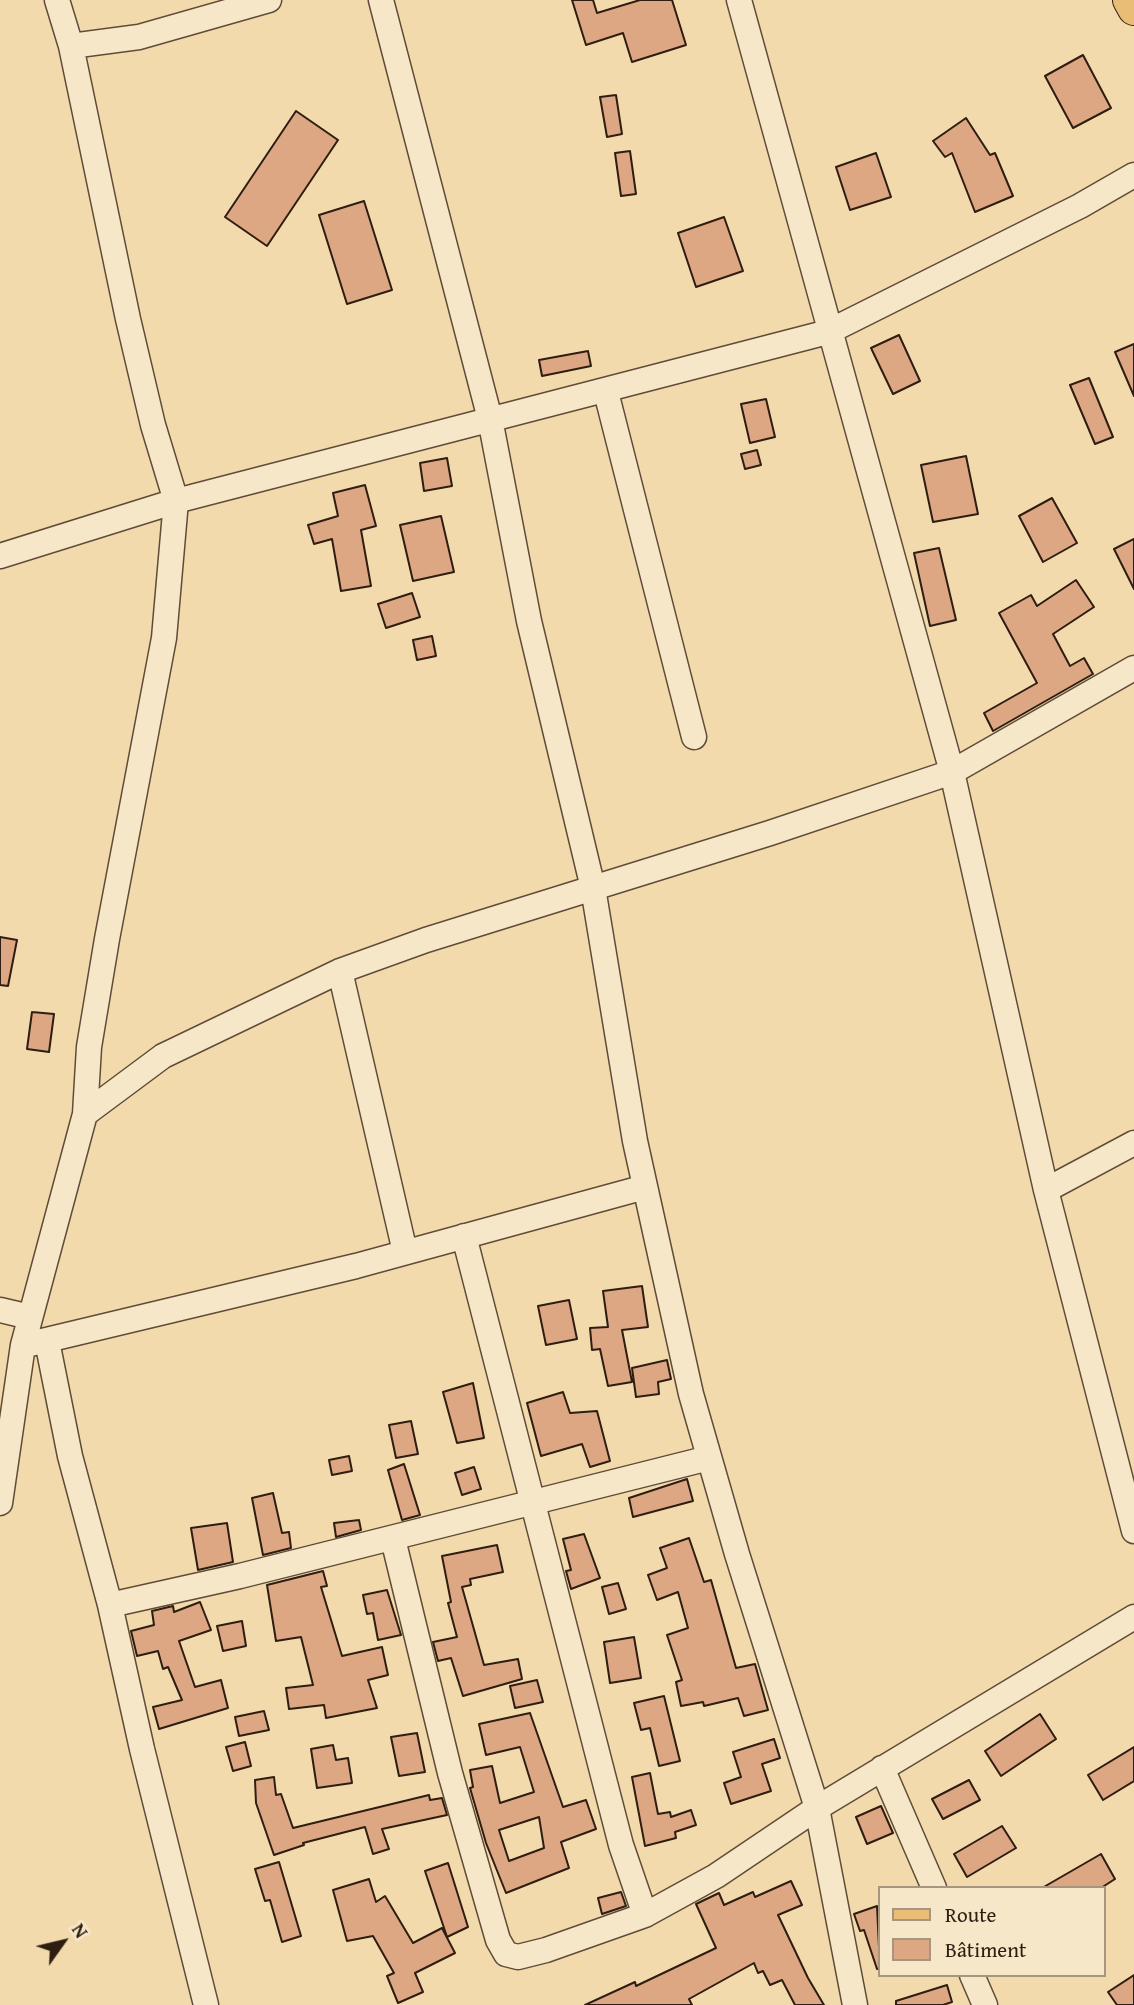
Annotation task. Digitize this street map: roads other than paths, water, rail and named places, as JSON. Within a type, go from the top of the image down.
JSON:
[{"type":"main road","points":[[1129,0],[1134,9]]},
{"type":"street","points":[[0,1503],[23,1345],[85,1114],[89,1047],[164,638],[176,501],[153,425],[71,46],[57,0]]},
{"type":"street","points":[[71,46],[139,37],[269,0]]},
{"type":"street","points":[[382,0],[490,419],[529,621],[593,888],[645,1187],[691,1394],[817,1808],[856,2005]]},
{"type":"street","points":[[739,0],[828,332],[952,772],[1046,1190],[1134,1531]]},
{"type":"street","points":[[0,556],[176,501],[490,419],[606,392],[828,332],[1021,237],[1134,175]]},
{"type":"street","points":[[606,392],[694,737]]},
{"type":"street","points":[[85,1114],[163,1056],[340,971],[426,940],[952,772],[1134,668]]},
{"type":"street","points":[[340,971],[405,1252]]},
{"type":"street","points":[[1046,1190],[1134,1143]]},
{"type":"street","points":[[23,1345],[405,1252],[645,1187]]},
{"type":"street","points":[[464,1236],[531,1505],[621,1845],[645,1915]]},
{"type":"street","points":[[0,1310],[30,1317]]},
{"type":"street","points":[[47,1341],[69,1456],[110,1605],[142,1749],[206,2005]]},
{"type":"street","points":[[110,1605],[393,1539],[709,1458]]},
{"type":"street","points":[[393,1539],[450,1773],[498,1940],[506,1954],[518,1957],[546,1950],[645,1915],[716,1876],[817,1808],[1134,1617]]},
{"type":"street","points":[[882,1768],[933,1886]]},
{"type":"street","points":[[973,1977],[985,2005]]}]
